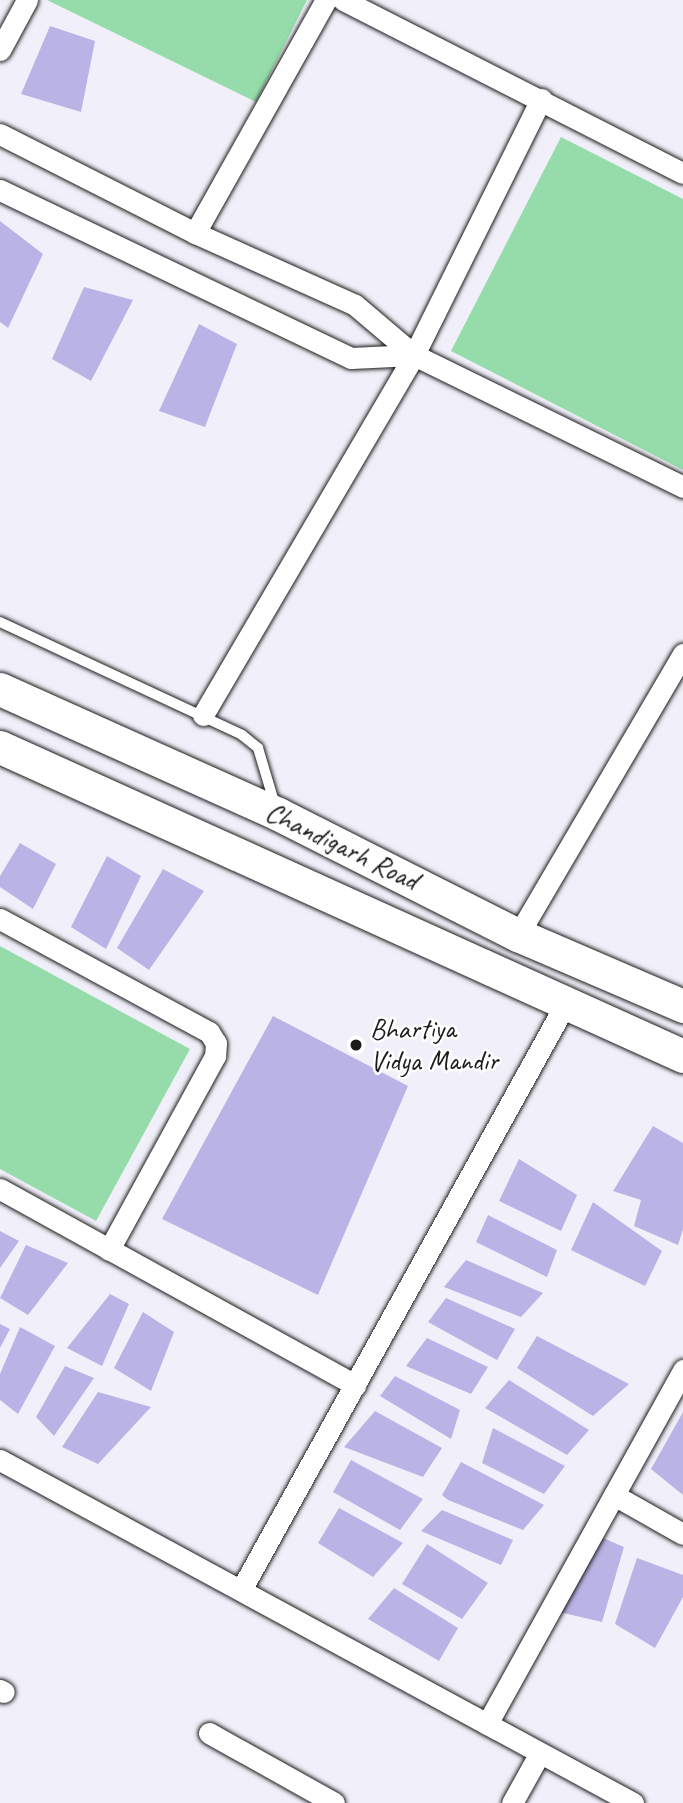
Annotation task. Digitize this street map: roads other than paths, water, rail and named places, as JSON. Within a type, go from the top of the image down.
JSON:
[{"type":"main road","name":"Chandigarh Road","points":[[0,689],[278,814],[518,934],[683,1006]]},
{"type":"main road","name":"Chandigarh Road","points":[[0,747],[683,1056]]},
{"type":"street","points":[[0,50],[27,0]]},
{"type":"street","points":[[195,233],[326,0]]},
{"type":"street","points":[[343,0],[683,173]]},
{"type":"street","points":[[203,715],[414,355],[541,99]]},
{"type":"street","points":[[0,134],[195,233],[355,305],[414,355],[683,487]]},
{"type":"street","points":[[0,190],[351,358],[414,355]]},
{"type":"street","points":[[518,934],[683,654]]},
{"type":"street","points":[[0,919],[209,1032],[216,1043],[215,1056],[109,1250]]},
{"type":"street","points":[[241,1590],[566,1003]]},
{"type":"street","points":[[0,1189],[355,1385]]},
{"type":"street","points":[[486,1724],[683,1370]]},
{"type":"street","points":[[0,1460],[633,1803]]},
{"type":"street","points":[[614,1495],[683,1534]]},
{"type":"street","points":[[209,1733],[307,1796],[334,1803]]},
{"type":"street","points":[[512,1803],[540,1753]]},
{"type":"lane","points":[[0,622],[203,715],[258,748],[278,814]]},
{"type":"place","name":"Bhartiya Vidya Mandir","points":[[356,1045]]}]
